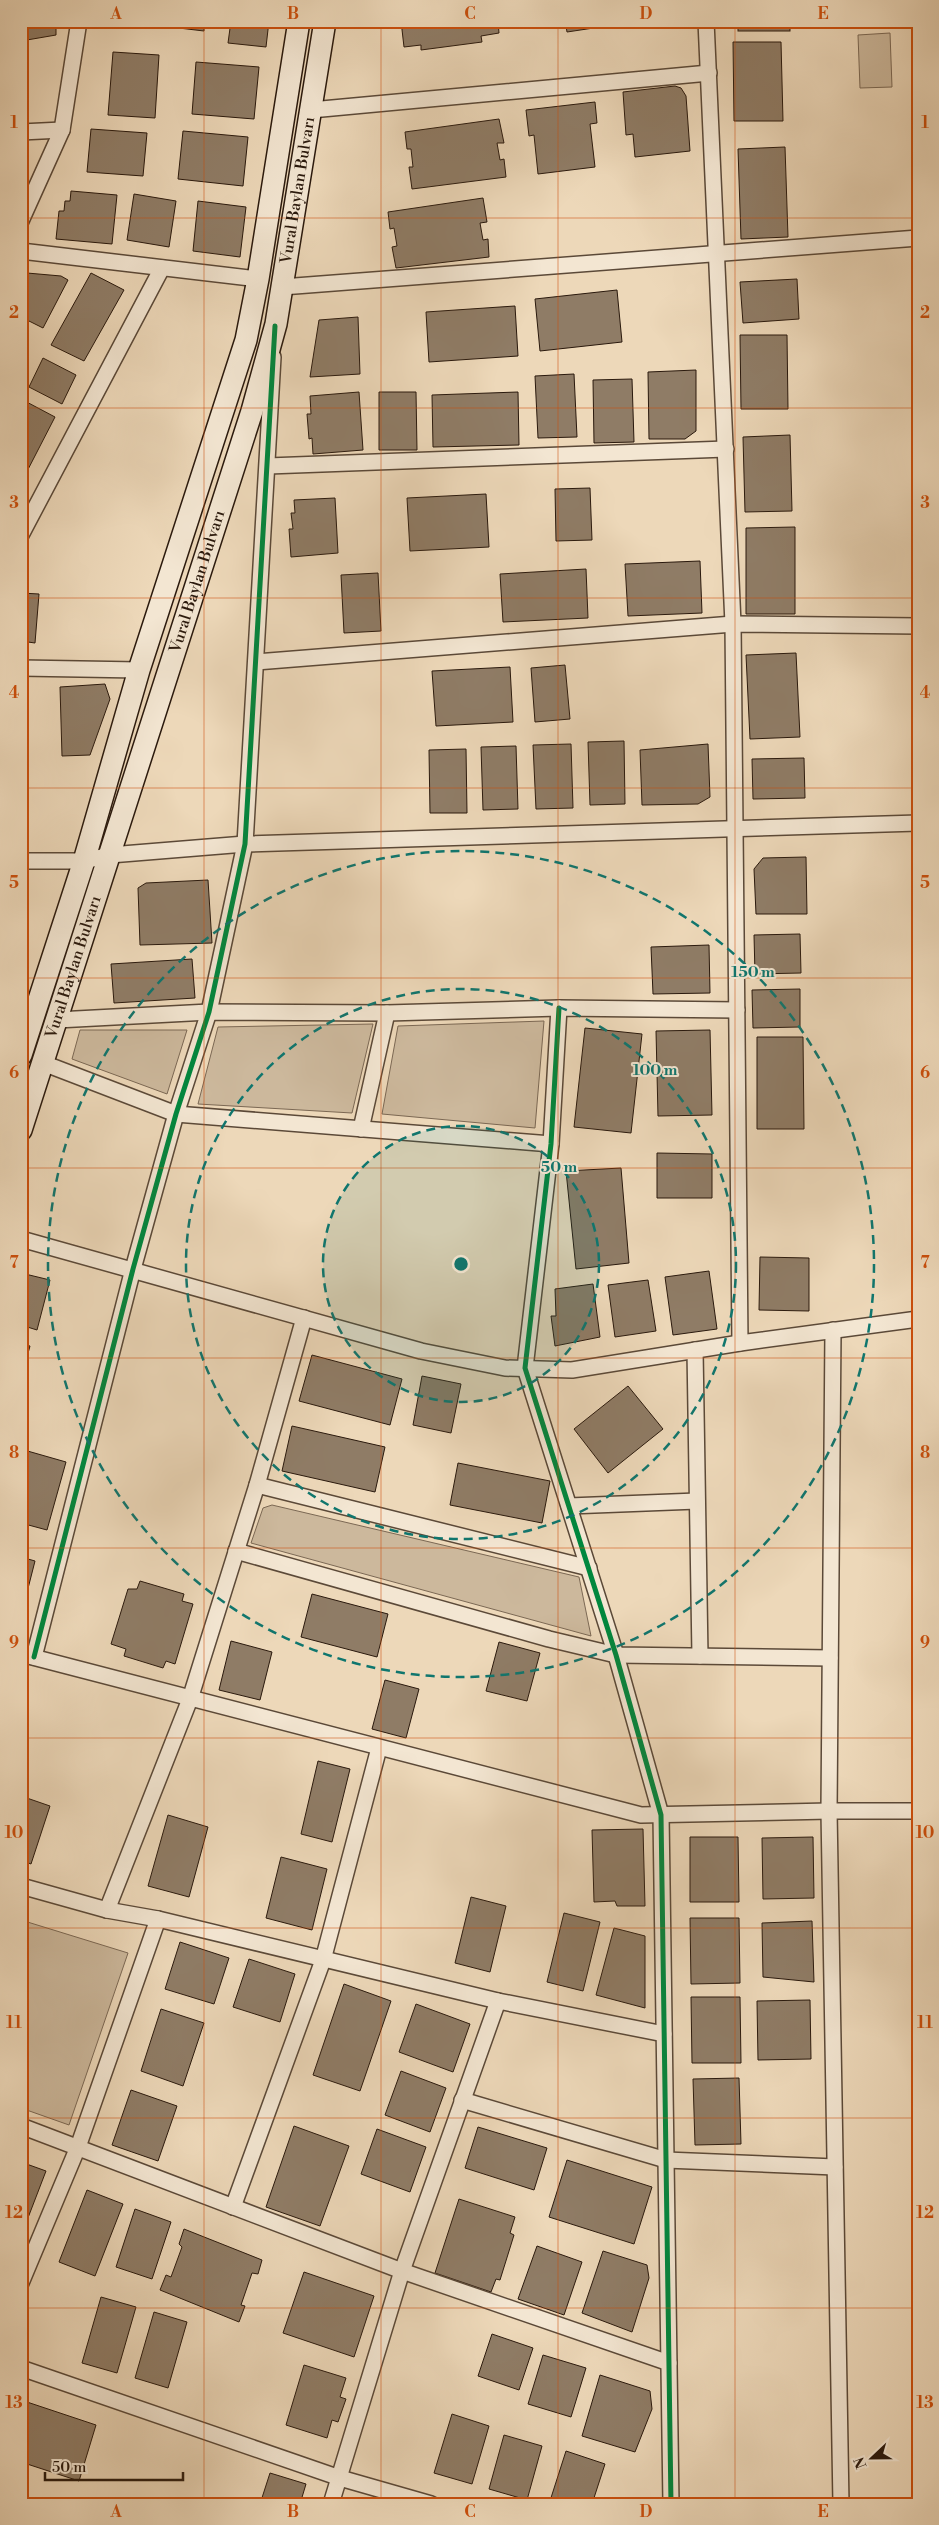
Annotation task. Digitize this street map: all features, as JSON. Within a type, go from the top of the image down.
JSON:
[{"type":"main road","name":"Vural Baylan Bulvarı","points":[[21,1056],[84,861],[139,670],[246,340],[258,279],[299,21]]},
{"type":"main road","name":"Vural Baylan Bulvarı","points":[[21,1130],[250,420],[275,326],[325,21]]},
{"type":"street","points":[[21,221],[62,130],[79,21]]},
{"type":"street","points":[[706,21],[733,624],[740,1343]]},
{"type":"street","points":[[311,110],[709,74]]},
{"type":"street","points":[[21,132],[62,130]]},
{"type":"street","points":[[282,287],[918,238]]},
{"type":"street","points":[[21,252],[258,279]]},
{"type":"street","points":[[21,535],[162,268]]},
{"type":"street","points":[[275,326],[244,844],[209,1012],[176,1114],[27,1655],[641,1815],[829,1811],[918,1812]]},
{"type":"street","points":[[268,466],[726,449]]},
{"type":"street","points":[[256,662],[733,624],[918,626]]},
{"type":"street","points":[[21,668],[139,670]]},
{"type":"street","points":[[21,861],[84,861],[110,855],[244,844],[918,823]]},
{"type":"street","points":[[57,1020],[209,1012],[387,1013],[559,1008],[737,1010]]},
{"type":"street","points":[[559,1008],[551,1144],[525,1368],[616,1656],[661,1815],[671,2504]]},
{"type":"street","points":[[361,1129],[387,1013]]},
{"type":"street","points":[[43,1063],[176,1114],[551,1144]]},
{"type":"street","points":[[21,1239],[422,1351],[505,1368],[572,1370],[740,1343],[918,1319]]},
{"type":"street","points":[[107,1910],[190,1699],[236,1552],[304,1318]]},
{"type":"street","points":[[833,1330],[829,1811],[841,2504]]},
{"type":"street","points":[[695,1350],[700,1656]]},
{"type":"street","points":[[256,1485],[589,1568]]},
{"type":"street","points":[[569,1506],[697,1501]]},
{"type":"street","points":[[236,1552],[616,1656],[830,1658]]},
{"type":"street","points":[[232,2207],[323,1960],[379,1748]]},
{"type":"street","points":[[21,1886],[107,1910],[158,1919],[498,2001],[664,2034]]},
{"type":"street","points":[[21,2283],[78,2147],[158,1919]]},
{"type":"street","points":[[331,2504],[402,2271],[498,2001]]},
{"type":"street","points":[[462,2100],[666,2160],[835,2167]]},
{"type":"street","points":[[21,2126],[402,2271],[669,2363]]},
{"type":"street","points":[[21,2368],[340,2478],[431,2504]]},
{"type":"shaded area","points":[[800,21],[918,21],[918,26],[800,28]]},
{"type":"shaded area","points":[[890,33],[892,87],[860,88],[858,35]]},
{"type":"shaded area","points":[[544,1021],[535,1128],[382,1114],[398,1026]]},
{"type":"shaded area","points":[[373,1024],[352,1113],[198,1104],[218,1027]]},
{"type":"shaded area","points":[[80,1030],[187,1030],[167,1094],[72,1059]]},
{"type":"shaded area","points":[[272,1505],[579,1577],[591,1636],[251,1543],[263,1508]]},
{"type":"shaded area","points":[[21,1920],[128,1953],[69,2125],[21,2108]]},
{"type":"building","points":[[21,21],[56,21],[56,35],[21,41]]},
{"type":"building","points":[[120,21],[204,21],[204,31]]},
{"type":"building","points":[[231,21],[269,21],[266,47],[228,43]]},
{"type":"building","points":[[401,21],[498,21],[499,33],[481,36],[482,42],[421,50],[421,45],[404,47]]},
{"type":"building","points":[[549,21],[627,21],[627,23],[567,32],[566,26],[550,28]]},
{"type":"building","points":[[738,21],[790,21],[790,31],[738,31]]},
{"type":"building","points":[[733,42],[781,42],[783,121],[734,121]]},
{"type":"building","points":[[113,52],[159,55],[155,118],[108,115]]},
{"type":"building","points":[[196,62],[259,67],[254,119],[192,114]]},
{"type":"building","points":[[675,86],[681,88],[686,96],[690,151],[635,157],[633,134],[626,135],[623,92]]},
{"type":"building","points":[[595,102],[597,123],[590,124],[595,167],[538,174],[534,135],[529,136],[526,110]]},
{"type":"building","points":[[499,119],[504,143],[497,143],[500,160],[504,159],[506,177],[412,189],[409,167],[413,167],[411,149],[407,149],[405,132]]},
{"type":"building","points":[[91,129],[147,133],[143,176],[87,172]]},
{"type":"building","points":[[183,131],[248,137],[243,186],[178,179]]},
{"type":"building","points":[[785,147],[788,237],[741,239],[738,149]]},
{"type":"building","points":[[71,191],[117,195],[112,244],[56,239],[59,211],[64,211],[65,201],[70,201]]},
{"type":"building","points":[[134,194],[176,201],[169,247],[127,240]]},
{"type":"building","points":[[483,198],[487,222],[480,223],[483,240],[488,239],[489,257],[396,268],[392,247],[397,246],[394,228],[390,229],[388,212]]},
{"type":"building","points":[[198,201],[246,207],[240,257],[193,251]]},
{"type":"building","points":[[27,273],[61,276],[68,280],[43,328],[21,317],[21,283]]},
{"type":"building","points":[[91,273],[124,290],[84,361],[51,345]]},
{"type":"building","points":[[797,279],[799,319],[743,323],[740,282]]},
{"type":"building","points":[[617,290],[622,342],[540,351],[535,299]]},
{"type":"building","points":[[515,306],[518,356],[429,362],[426,312]]},
{"type":"building","points":[[358,317],[360,374],[310,377],[319,320]]},
{"type":"building","points":[[740,335],[787,335],[788,409],[741,409]]},
{"type":"building","points":[[21,340],[28,344],[21,357]]},
{"type":"building","points":[[43,358],[76,375],[62,404],[29,387]]},
{"type":"building","points":[[696,370],[696,431],[685,439],[649,439],[648,372]]},
{"type":"building","points":[[574,374],[577,437],[538,438],[535,376]]},
{"type":"building","points":[[632,379],[634,442],[594,443],[593,380]]},
{"type":"building","points":[[359,392],[363,450],[313,454],[312,438],[309,439],[307,414],[311,414],[310,396]]},
{"type":"building","points":[[379,392],[416,392],[417,450],[379,450]]},
{"type":"building","points":[[518,392],[519,445],[433,447],[432,395]]},
{"type":"building","points":[[21,399],[55,417],[21,483]]},
{"type":"building","points":[[790,435],[792,511],[745,512],[743,437]]},
{"type":"building","points":[[590,488],[592,540],[556,541],[555,489]]},
{"type":"building","points":[[486,494],[489,547],[410,551],[407,498]]},
{"type":"building","points":[[335,498],[338,553],[291,557],[289,529],[293,529],[291,513],[295,513],[294,500]]},
{"type":"building","points":[[795,527],[795,614],[746,614],[746,528]]},
{"type":"building","points":[[700,561],[702,613],[628,616],[625,564]]},
{"type":"building","points":[[586,569],[588,618],[503,622],[500,574]]},
{"type":"building","points":[[378,573],[381,631],[344,633],[341,575]]},
{"type":"building","points":[[21,593],[39,594],[35,643],[21,641]]},
{"type":"building","points":[[796,653],[800,737],[750,739],[746,655]]},
{"type":"building","points":[[565,665],[570,719],[535,722],[531,668]]},
{"type":"building","points":[[510,667],[513,722],[436,726],[432,671]]},
{"type":"building","points":[[105,684],[110,699],[90,755],[62,756],[60,687]]},
{"type":"building","points":[[624,741],[625,804],[590,805],[588,742]]},
{"type":"building","points":[[571,744],[573,808],[536,809],[533,745]]},
{"type":"building","points":[[708,744],[710,797],[698,804],[642,805],[640,750]]},
{"type":"building","points":[[516,746],[518,809],[483,810],[481,747]]},
{"type":"building","points":[[466,749],[467,813],[430,813],[429,750]]},
{"type":"building","points":[[804,758],[805,798],[753,799],[752,759]]},
{"type":"building","points":[[806,857],[807,914],[756,914],[754,869],[763,858]]},
{"type":"building","points":[[208,880],[212,943],[140,945],[138,888],[146,883]]},
{"type":"building","points":[[800,934],[801,973],[755,974],[754,935]]},
{"type":"building","points":[[709,945],[710,993],[653,994],[651,947]]},
{"type":"building","points":[[192,959],[195,998],[114,1003],[111,964]]},
{"type":"building","points":[[800,989],[800,1027],[753,1028],[752,990]]},
{"type":"building","points":[[585,1028],[642,1034],[631,1133],[574,1127]]},
{"type":"building","points":[[710,1030],[712,1115],[658,1116],[656,1031]]},
{"type":"building","points":[[757,1037],[803,1037],[804,1129],[757,1129]]},
{"type":"building","points":[[657,1153],[712,1154],[712,1198],[657,1198]]},
{"type":"building","points":[[621,1168],[629,1263],[576,1269],[566,1171]]},
{"type":"building","points":[[760,1257],[809,1258],[809,1311],[759,1310]]},
{"type":"building","points":[[709,1271],[717,1329],[673,1335],[665,1277]]},
{"type":"building","points":[[21,1273],[50,1280],[37,1330],[21,1325]]},
{"type":"building","points":[[648,1280],[656,1331],[615,1337],[608,1285]]},
{"type":"building","points":[[593,1284],[600,1337],[555,1346],[551,1316],[556,1316],[555,1289]]},
{"type":"building","points":[[21,1344],[30,1346],[21,1379]]},
{"type":"building","points":[[312,1355],[402,1379],[390,1425],[299,1401]]},
{"type":"building","points":[[422,1376],[461,1384],[451,1433],[413,1425]]},
{"type":"building","points":[[628,1386],[663,1429],[608,1473],[574,1429]]},
{"type":"building","points":[[292,1426],[385,1447],[375,1492],[282,1471]]},
{"type":"building","points":[[24,1450],[66,1462],[47,1530],[21,1523],[21,1459]]},
{"type":"building","points":[[458,1463],[550,1481],[542,1523],[450,1505]]},
{"type":"building","points":[[21,1557],[35,1561],[21,1616]]},
{"type":"building","points":[[140,1581],[184,1594],[182,1601],[193,1604],[175,1664],[166,1661],[163,1668],[124,1656],[126,1649],[111,1644],[128,1589],[137,1589]]},
{"type":"building","points":[[312,1594],[388,1614],[377,1657],[301,1637]]},
{"type":"building","points":[[231,1641],[272,1652],[260,1700],[219,1690]]},
{"type":"building","points":[[499,1642],[540,1653],[527,1701],[486,1691]]},
{"type":"building","points":[[385,1680],[419,1689],[406,1738],[372,1729]]},
{"type":"building","points":[[318,1761],[350,1769],[332,1842],[301,1834]]},
{"type":"building","points":[[21,1796],[50,1806],[31,1864],[21,1860]]},
{"type":"building","points":[[168,1815],[208,1827],[189,1897],[148,1886]]},
{"type":"building","points":[[643,1829],[645,1906],[617,1906],[615,1901],[594,1902],[592,1830]]},
{"type":"building","points":[[690,1837],[738,1837],[739,1902],[690,1902]]},
{"type":"building","points":[[813,1837],[814,1898],[763,1899],[762,1838]]},
{"type":"building","points":[[281,1857],[327,1869],[312,1930],[266,1918]]},
{"type":"building","points":[[471,1897],[506,1906],[490,1972],[455,1963]]},
{"type":"building","points":[[564,1913],[600,1922],[583,1991],[547,1982]]},
{"type":"building","points":[[690,1918],[739,1918],[740,1983],[691,1984]]},
{"type":"building","points":[[812,1921],[814,1982],[763,1977],[762,1923]]},
{"type":"building","points":[[614,1928],[645,1936],[645,2008],[596,1995]]},
{"type":"building","points":[[180,1942],[229,1958],[214,2004],[165,1989]]},
{"type":"building","points":[[249,1959],[295,1974],[280,2022],[233,2007]]},
{"type":"building","points":[[344,1984],[391,2001],[360,2091],[313,2075]]},
{"type":"building","points":[[691,1997],[740,1997],[741,2063],[692,2063]]},
{"type":"building","points":[[810,2000],[811,2059],[758,2060],[757,2001]]},
{"type":"building","points":[[416,2004],[470,2024],[453,2072],[399,2052]]},
{"type":"building","points":[[161,2009],[204,2023],[183,2086],[141,2071]]},
{"type":"building","points":[[401,2071],[446,2088],[430,2132],[385,2115]]},
{"type":"building","points":[[739,2078],[741,2144],[695,2145],[693,2079]]},
{"type":"building","points":[[131,2090],[177,2106],[158,2161],[112,2145]]},
{"type":"building","points":[[294,2126],[349,2146],[320,2226],[266,2207]]},
{"type":"building","points":[[478,2127],[547,2148],[534,2190],[465,2168]]},
{"type":"building","points":[[377,2129],[426,2147],[410,2192],[361,2174]]},
{"type":"building","points":[[567,2160],[652,2187],[634,2244],[549,2217]]},
{"type":"building","points":[[21,2162],[46,2171],[21,2236]]},
{"type":"building","points":[[87,2190],[123,2204],[95,2276],[59,2262]]},
{"type":"building","points":[[459,2199],[515,2217],[510,2233],[514,2235],[500,2280],[496,2279],[491,2292],[435,2273]]},
{"type":"building","points":[[135,2209],[171,2222],[152,2279],[116,2267]]},
{"type":"building","points":[[184,2229],[262,2260],[258,2274],[252,2273],[241,2305],[245,2306],[239,2322],[160,2290],[166,2275],[171,2277],[182,2247],[179,2244]]},
{"type":"building","points":[[537,2246],[582,2262],[564,2315],[518,2299]]},
{"type":"building","points":[[603,2251],[647,2265],[649,2278],[632,2332],[582,2313]]},
{"type":"building","points":[[304,2272],[374,2296],[354,2357],[283,2333]]},
{"type":"building","points":[[101,2297],[136,2307],[117,2373],[82,2363]]},
{"type":"building","points":[[154,2312],[187,2322],[168,2388],[135,2378]]},
{"type":"building","points":[[492,2334],[533,2348],[519,2390],[478,2376]]},
{"type":"building","points":[[543,2355],[586,2368],[571,2417],[528,2404]]},
{"type":"building","points":[[304,2365],[346,2378],[340,2397],[346,2399],[338,2422],[332,2420],[327,2438],[286,2425]]},
{"type":"building","points":[[600,2375],[650,2391],[652,2409],[635,2452],[582,2436]]},
{"type":"building","points":[[21,2400],[96,2425],[79,2481],[21,2462]]},
{"type":"building","points":[[452,2414],[489,2426],[472,2484],[434,2473]]},
{"type":"building","points":[[504,2435],[542,2446],[527,2500],[489,2489]]},
{"type":"building","points":[[566,2451],[605,2464],[592,2504],[549,2504]]},
{"type":"building","points":[[270,2473],[306,2484],[300,2504],[260,2504]]},
{"type":"building","points":[[26,2497],[45,2504],[23,2504]]},
{"type":"cycle path","points":[[34,1657],[133,1269],[176,1114],[209,1012],[245,844],[275,326]]},
{"type":"cycle path","points":[[559,1008],[551,1144],[525,1368],[616,1655],[661,1815],[671,2504]]}]
